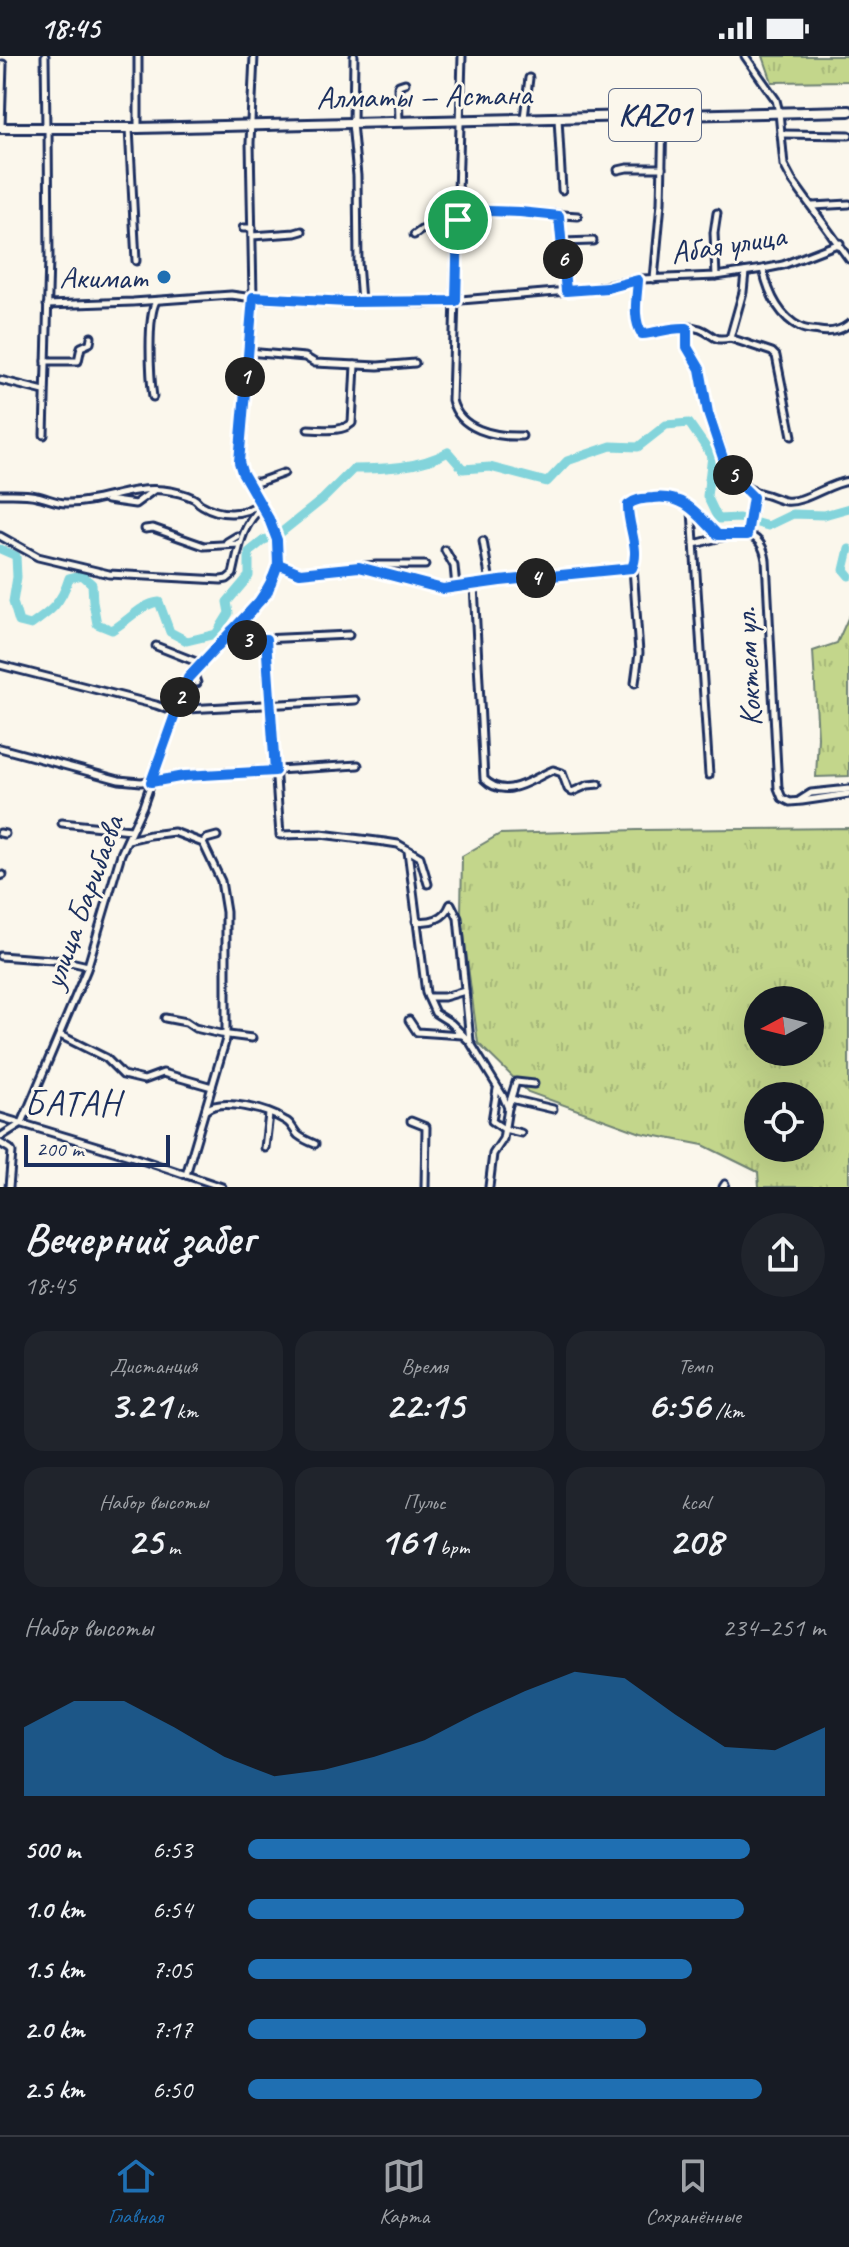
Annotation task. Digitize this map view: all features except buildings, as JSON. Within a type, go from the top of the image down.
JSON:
[{"type":"highway","name":"Алматы — Астана","points":[[1,128],[134,128],[849,111]]},
{"type":"street","points":[[44,435],[47,305],[45,56]]},
{"type":"street","points":[[136,261],[134,128],[138,56]]},
{"type":"street","points":[[197,683],[193,671],[267,593],[278,564],[277,540],[240,467],[239,455],[253,297],[251,125],[254,56]]},
{"type":"street","points":[[354,56],[353,122],[361,301]]},
{"type":"street","points":[[462,56],[452,400],[462,420],[477,429],[522,436]]},
{"type":"street","points":[[745,56],[772,92],[779,112],[784,165],[849,257]]},
{"type":"street","points":[[1,128],[3,64]]},
{"type":"street","points":[[524,118],[529,78]]},
{"type":"street","points":[[399,121],[398,87],[405,83]]},
{"type":"street","points":[[637,295],[651,279],[662,168],[663,115]]},
{"type":"street","points":[[558,117],[562,190]]},
{"type":"street","points":[[781,134],[849,135]]},
{"type":"street","points":[[618,170],[662,168]]},
{"type":"street","points":[[812,206],[849,204]]},
{"type":"street","points":[[458,210],[578,216]]},
{"type":"street","points":[[716,276],[714,233],[717,213]]},
{"type":"street","points":[[559,216],[566,291]]},
{"type":"street","points":[[414,235],[421,230],[458,220]]},
{"type":"street","points":[[414,225],[421,230]]},
{"type":"street","points":[[243,228],[252,228]]},
{"type":"street","points":[[252,236],[302,231]]},
{"type":"street","points":[[562,242],[593,241]]},
{"type":"street","name":"Абая улица","points":[[47,305],[231,295],[425,303],[456,301],[607,288],[638,280],[745,272],[783,265],[840,243]]},
{"type":"street","points":[[763,269],[772,298],[800,328],[830,332],[849,324]]},
{"type":"street","points":[[730,338],[743,292],[745,272]]},
{"type":"street","points":[[638,280],[635,306],[638,328],[642,334],[663,329],[700,329],[714,339],[730,338],[776,356],[792,436]]},
{"type":"street","points":[[153,397],[151,324],[157,300]]},
{"type":"street","points":[[687,328],[687,347],[700,369],[708,413],[721,453],[734,478],[742,486],[754,495],[785,502],[849,481]]},
{"type":"street","points":[[46,361],[78,361],[81,348],[89,344],[91,337]]},
{"type":"street","points":[[248,352],[305,357],[315,363],[393,366],[415,363]]},
{"type":"street","points":[[305,357],[305,368]]},
{"type":"street","points":[[308,429],[338,430],[352,423],[355,365]]},
{"type":"street","points":[[0,380],[44,391]]},
{"type":"street","points":[[247,482],[259,482],[284,473]]},
{"type":"street","points":[[100,504],[108,498],[135,504],[155,490]]},
{"type":"street","points":[[0,494],[33,494],[70,504],[129,491],[164,490],[190,496],[203,506],[229,513],[247,511],[261,505]]},
{"type":"street","points":[[694,544],[718,535],[747,535],[754,495]]},
{"type":"street","points":[[635,683],[639,653],[633,567],[635,552],[627,509],[630,502],[671,497],[682,501],[705,519],[718,535]]},
{"type":"street","points":[[0,536],[38,557],[109,574],[227,579],[233,574],[239,544],[261,505]]},
{"type":"street","points":[[691,510],[709,775]]},
{"type":"street","points":[[145,529],[153,528],[204,546],[239,544]]},
{"type":"street","name":"Коктем ул.","points":[[747,535],[757,537],[763,545],[766,560],[779,792],[785,801],[849,792]]},
{"type":"street","points":[[223,544],[237,536]]},
{"type":"street","points":[[483,541],[490,582]]},
{"type":"street","points":[[445,550],[454,566],[456,587]]},
{"type":"street","points":[[278,564],[300,573],[376,565],[425,565]]},
{"type":"street","points":[[359,567],[439,588],[633,567]]},
{"type":"street","points":[[474,585],[484,779],[492,786],[515,788],[553,770],[562,773],[572,792],[599,784]]},
{"type":"street","points":[[231,631],[241,640],[349,635]]},
{"type":"street","points":[[266,639],[281,836],[321,834],[398,844],[420,857],[428,884]]},
{"type":"street","points":[[156,646],[200,664]]},
{"type":"street","points":[[0,665],[176,709],[355,700]]},
{"type":"street","name":"улица Барибаева","points":[[22,1123],[88,966],[121,854],[143,806],[176,709],[193,671]]},
{"type":"street","points":[[0,748],[119,780],[151,782],[185,776],[358,765]]},
{"type":"street","points":[[62,823],[131,830]]},
{"type":"street","points":[[127,840],[174,832],[203,843],[221,881],[230,932],[225,992],[227,1035],[186,1175]]},
{"type":"street","points":[[203,843],[217,836]]},
{"type":"street","points":[[408,851],[424,987],[435,1013],[451,1023],[470,1042],[508,1108]]},
{"type":"street","points":[[416,921],[426,922],[442,917],[451,904],[458,918],[470,1042]]},
{"type":"street","points":[[0,956],[88,966]]},
{"type":"street","points":[[428,997],[444,997],[465,991]]},
{"type":"street","points":[[165,1018],[186,1022],[195,1028],[252,1038]]},
{"type":"street","points":[[409,1020],[417,1032],[463,1036]]},
{"type":"street","points":[[60,1035],[106,1058],[123,1075],[144,1080],[163,1073],[212,1087]]},
{"type":"street","points":[[489,1187],[493,1154],[503,1139],[516,1082],[534,1084]]},
{"type":"street","points":[[497,1088],[492,1121],[504,1129],[521,1133]]},
{"type":"street","points":[[511,1099],[553,1109]]},
{"type":"street","points":[[205,1110],[223,1103],[269,1114],[289,1123],[299,1135],[315,1144]]},
{"type":"street","points":[[265,1148],[269,1114]]},
{"type":"street","points":[[0,1117],[222,1187]]},
{"type":"street","points":[[411,1121],[426,1127],[425,1187]]},
{"type":"street","points":[[0,1137],[22,1123]]},
{"type":"street","points":[[0,1143],[12,1152],[9,1187]]},
{"type":"green space","points":[[763,56],[849,56],[849,81],[772,82]]},
{"type":"green space","points":[[849,616],[849,776],[816,777],[818,737],[813,651],[837,643]]},
{"type":"green space","points":[[849,828],[849,1187],[759,1187],[758,1172],[703,1145],[641,1133],[528,1092],[478,1043],[461,913],[462,856],[500,834]]},
{"type":"waterway","points":[[278,535],[323,499],[353,469],[414,464],[448,452],[463,469],[490,467],[547,482],[567,461],[611,446],[638,447],[666,425],[689,423],[712,456],[707,496],[718,519],[739,518],[768,526],[793,514],[824,515],[849,508]]},
{"type":"waterway","points":[[0,549],[16,556],[13,602],[19,622],[31,625],[59,601],[69,578],[82,575],[92,584],[97,624],[112,630],[140,609],[159,602],[170,632],[187,641],[216,634],[229,613],[227,602],[249,576],[249,552],[270,538]]},
{"type":"waterway","points":[[849,549],[844,570],[849,576]]},
{"type":"place","name":"Акимат","points":[[164,277]]},
{"type":"district","name":"БАТАН","points":[[73,1103]]},
{"type":"route","points":[[458,220],[456,301],[347,302],[253,297],[239,462],[269,519],[279,549],[278,564],[267,593],[193,671],[188,678],[151,782],[185,776],[275,771],[266,639],[241,640],[231,631],[267,593],[273,582],[278,564],[300,573],[359,567],[443,589],[632,568],[635,552],[628,505],[634,501],[661,497],[682,501],[705,519],[718,535],[747,535],[753,497],[734,478],[724,461],[708,413],[700,369],[688,352],[687,328],[639,332],[635,306],[638,280],[607,288],[566,291],[559,216],[458,210],[458,220]]}]
